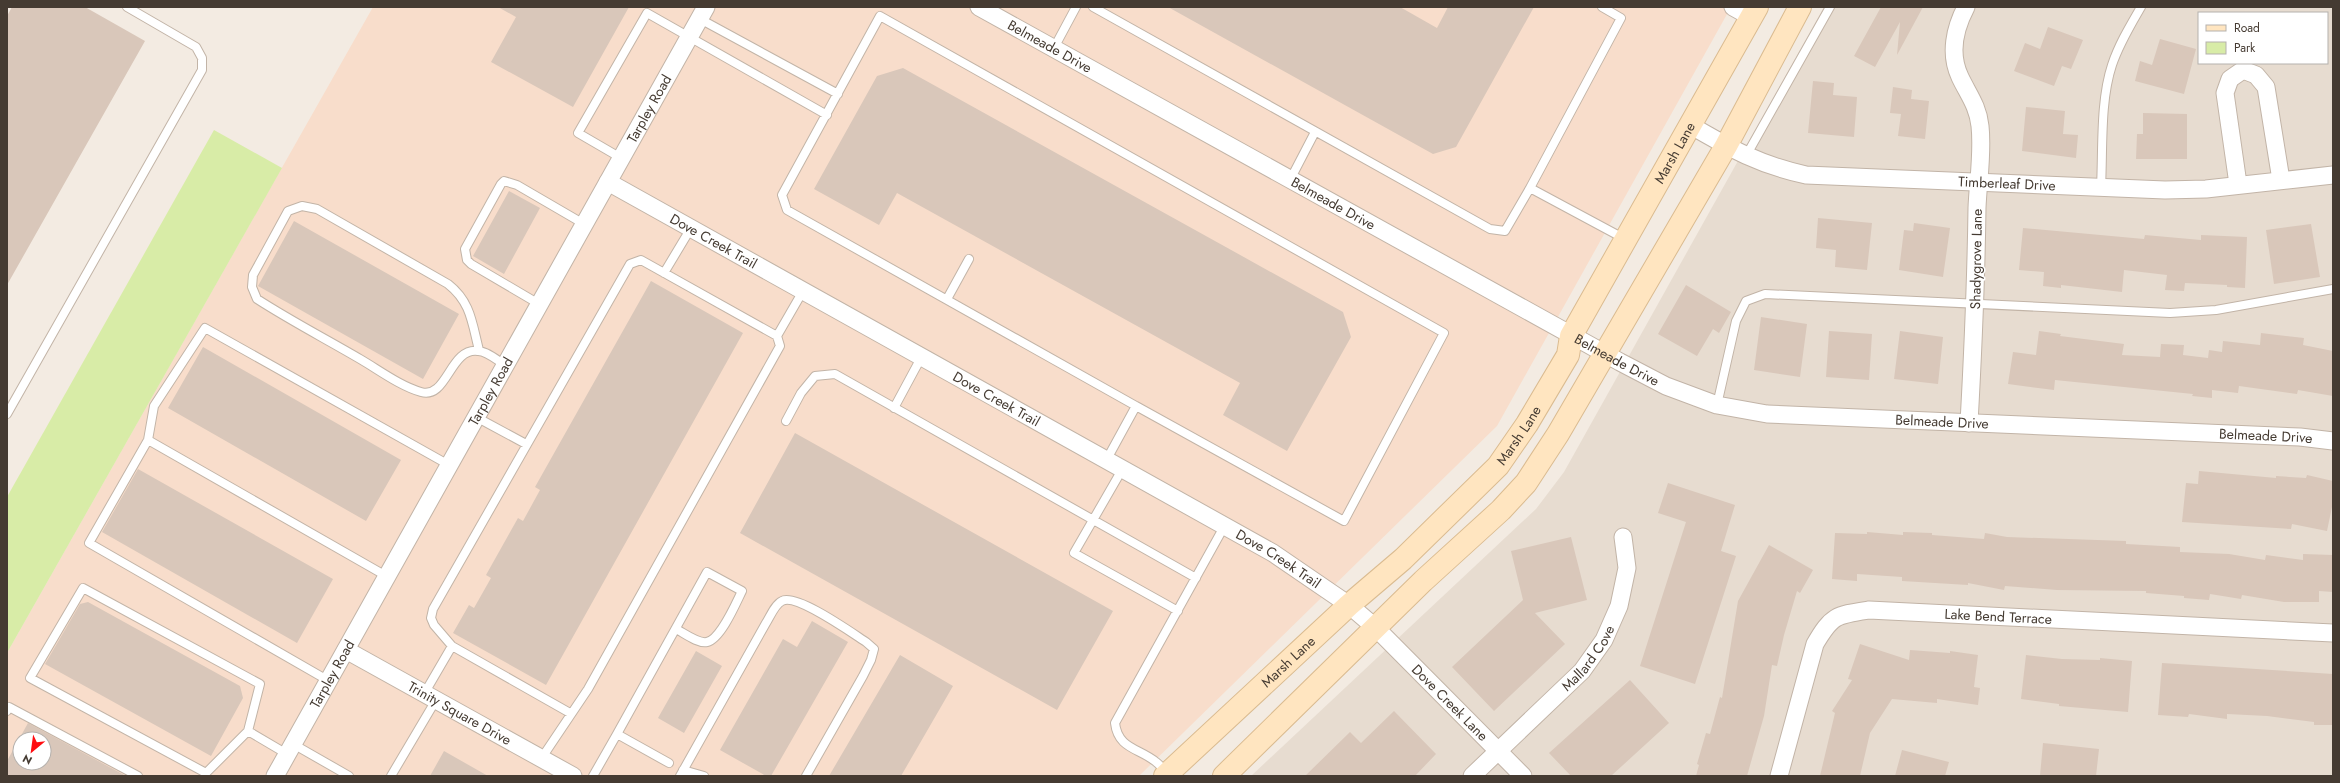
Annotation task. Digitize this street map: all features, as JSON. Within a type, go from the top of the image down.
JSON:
[{"type":"main road","points":[[1224,776],[1377,629],[1423,582],[1501,510],[1526,483],[1558,434],[1726,146],[1800,7]]},
{"type":"main road","name":"Marsh Lane","points":[[1166,775],[1349,605],[1403,559],[1498,466],[1527,424],[1568,355],[1572,336],[1690,125],[1747,10]]},
{"type":"street","name":"Belmeade Drive","points":[[980,7],[1572,336],[1666,386],[1717,405],[1767,414],[2300,437],[2333,442]]},
{"type":"street","name":"Shadygrove Lane","points":[[1966,7],[1961,16],[1954,39],[1954,59],[1960,76],[1973,99],[1979,118],[1981,139],[1978,182],[1970,423]]},
{"type":"street","name":"Tarpley Road","points":[[275,776],[703,13]]},
{"type":"street","points":[[2238,184],[2225,93],[2230,79],[2243,70],[2256,75],[2266,87],[2280,180]]},
{"type":"street","name":"Timberleaf Drive","points":[[1690,125],[1746,157],[1775,168],[1806,174],[2165,190],[2206,188],[2333,175]]},
{"type":"street","name":"Dove Creek Trail","points":[[608,182],[1225,525],[1273,553],[1349,605],[1377,629]]},
{"type":"street","name":"Mallard Cove","points":[[1473,776],[1582,671],[1604,640],[1619,606],[1627,568],[1623,537]]},
{"type":"street","name":"Lake Bend Terrace","points":[[1779,776],[1815,644],[1826,626],[1839,614],[1869,610],[2333,633]]},
{"type":"street","name":"Dove Creek Lane","points":[[1377,629],[1498,753],[1523,776]]},
{"type":"street","name":"Trinity Square Drive","points":[[346,650],[573,776]]},
{"type":"lane","points":[[7,414],[202,70],[202,58],[196,47],[127,7]]},
{"type":"lane","points":[[1054,48],[1076,7]]},
{"type":"lane","points":[[1093,7],[1490,229],[1505,231],[1530,188],[1621,18],[1602,7]]},
{"type":"lane","points":[[1746,157],[1830,7]]},
{"type":"lane","points":[[2101,187],[2106,93],[2112,65],[2123,37],[2141,7]]},
{"type":"lane","points":[[621,158],[578,132],[648,10],[689,38],[826,115]]},
{"type":"lane","points":[[703,13],[838,94]]},
{"type":"lane","points":[[880,16],[1444,333],[1344,521],[787,210],[782,195],[826,115],[880,16]]},
{"type":"lane","points":[[1290,180],[1315,132]]},
{"type":"lane","points":[[539,304],[471,264],[465,255],[465,249],[501,184],[504,181],[517,185],[584,224]]},
{"type":"lane","points":[[1530,188],[1626,239]]},
{"type":"lane","points":[[479,350],[466,302],[459,293],[448,284],[317,209],[302,206],[288,211],[253,275],[252,287],[257,299],[394,379],[422,393],[431,392],[439,387],[456,362],[467,352],[479,350],[505,365]]},
{"type":"lane","points":[[664,273],[691,228]]},
{"type":"lane","points":[[946,299],[969,259]]},
{"type":"lane","points":[[541,758],[570,713],[588,689],[780,346],[777,336],[641,260],[630,264],[433,609],[431,618],[434,625],[452,646],[570,713]]},
{"type":"lane","points":[[1717,405],[1736,321],[1746,301],[1765,294],[2170,313],[2216,310],[2333,289]]},
{"type":"lane","points":[[777,336],[803,290]]},
{"type":"lane","points":[[329,681],[89,543],[148,440],[154,406],[205,328],[449,465]]},
{"type":"lane","points":[[894,408],[922,356]]},
{"type":"lane","points":[[786,420],[801,393],[815,376],[835,374],[1196,578]]},
{"type":"lane","points":[[1106,459],[1136,406]]},
{"type":"lane","points":[[476,417],[526,444]]},
{"type":"lane","points":[[148,440],[388,577]]},
{"type":"lane","points":[[1123,468],[1074,553],[1178,611]]},
{"type":"lane","points":[[1166,775],[1156,762],[1123,742],[1117,734],[1115,723],[1225,525]]},
{"type":"lane","points":[[593,776],[708,572],[742,591],[720,632],[715,638],[707,642],[698,640],[676,629]]},
{"type":"lane","points":[[83,588],[260,684],[248,732],[206,773],[30,678],[83,588]]},
{"type":"lane","points":[[704,776],[681,773],[766,623],[780,602],[792,600],[843,627],[874,649],[871,660],[806,776]]},
{"type":"lane","points":[[391,776],[430,697],[452,646]]},
{"type":"lane","points":[[7,711],[10,707],[138,776]]},
{"type":"lane","points":[[248,732],[349,776]]},
{"type":"lane","points":[[617,734],[669,763]]},
{"type":"shaded area","points":[[373,7],[1731,7],[1497,426],[1139,776],[7,776],[7,653]]},
{"type":"shaded area","points":[[1824,7],[2333,7],[2333,776],[1251,776],[1536,509],[1564,472]]},
{"type":"green space","points":[[214,130],[282,168],[7,653],[7,497]]},
{"type":"building","points":[[12,7],[85,7],[145,41],[7,285],[7,16]]},
{"type":"building","points":[[498,7],[629,7],[573,107],[491,62],[516,17]]},
{"type":"building","points":[[1168,7],[1400,7],[1437,28],[1448,7],[1534,7],[1456,147],[1433,154]]},
{"type":"building","points":[[1881,7],[1923,7],[1897,55],[1900,22],[1875,67],[1854,56]]},
{"type":"building","points":[[2048,27],[2083,40],[2071,69],[2062,66],[2054,86],[2014,71],[2025,43],[2040,49]]},
{"type":"building","points":[[2160,39],[2196,49],[2184,94],[2135,81],[2140,61],[2152,65]]},
{"type":"building","points":[[903,68],[1343,312],[1351,337],[1287,451],[1223,415],[1240,383],[897,193],[879,225],[814,189],[877,76]]},
{"type":"building","points":[[1813,81],[1834,83],[1833,95],[1857,97],[1854,137],[1808,133]]},
{"type":"building","points":[[1893,87],[1912,90],[1911,99],[1929,101],[1925,139],[1898,136],[1901,114],[1890,113]]},
{"type":"building","points":[[2026,107],[2065,111],[2063,134],[2078,135],[2076,158],[2022,151]]},
{"type":"building","points":[[2143,113],[2187,114],[2187,159],[2136,159],[2137,134],[2143,134]]},
{"type":"building","points":[[509,191],[540,208],[504,274],[473,256]]},
{"type":"building","points":[[1818,218],[1872,223],[1867,270],[1835,267],[1836,250],[1816,248]]},
{"type":"building","points":[[294,221],[459,314],[423,379],[258,286]]},
{"type":"building","points":[[1914,223],[1950,228],[1943,277],[1899,270],[1904,230],[1913,231]]},
{"type":"building","points":[[2311,224],[2320,277],[2274,284],[2266,230]]},
{"type":"building","points":[[2023,228],[2144,239],[2145,235],[2201,240],[2201,235],[2247,237],[2245,288],[2227,287],[2227,285],[2185,283],[2184,291],[2165,290],[2167,275],[2124,270],[2122,292],[2061,285],[2061,288],[2043,286],[2044,272],[2019,270]]},
{"type":"building","points":[[651,281],[743,333],[546,685],[453,633],[469,605],[474,608],[491,578],[486,575],[518,518],[523,521],[540,490],[535,487]]},
{"type":"building","points":[[1686,285],[1731,312],[1719,333],[1713,329],[1697,356],[1658,334]]},
{"type":"building","points":[[1761,317],[1807,324],[1800,377],[1754,370]]},
{"type":"building","points":[[1829,331],[1872,334],[1869,380],[1826,377]]},
{"type":"building","points":[[1900,331],[1943,337],[1938,384],[1894,379]]},
{"type":"building","points":[[2039,331],[2061,334],[2060,336],[2124,344],[2122,355],[2160,357],[2161,344],[2184,345],[2183,355],[2208,358],[2209,350],[2222,352],[2223,341],[2260,345],[2261,333],[2304,338],[2303,345],[2333,351],[2333,396],[2298,390],[2297,394],[2239,386],[2238,393],[2212,390],[2212,398],[2192,396],[2193,394],[2055,380],[2054,390],[2008,384],[2013,352],[2036,355]]},
{"type":"building","points":[[203,347],[401,460],[366,521],[168,408]]},
{"type":"building","points":[[795,433],[1113,611],[1057,710],[740,533]]},
{"type":"building","points":[[138,469],[333,579],[297,643],[102,532]]},
{"type":"building","points":[[2199,471],[2276,478],[2276,476],[2306,478],[2307,475],[2333,481],[2333,502],[2327,531],[2292,524],[2291,529],[2182,522],[2186,483],[2198,484]]},
{"type":"building","points":[[1668,483],[1735,505],[1721,551],[1736,556],[1695,684],[1640,666],[1686,522],[1658,513]]},
{"type":"building","points":[[1867,532],[1903,535],[1903,532],[1932,533],[1932,535],[1984,539],[1985,533],[2007,537],[2126,541],[2126,544],[2180,547],[2180,552],[2229,554],[2265,560],[2266,555],[2303,560],[2303,554],[2333,555],[2333,592],[2319,591],[2319,602],[2284,602],[2242,595],[2241,599],[2210,594],[2209,600],[2184,598],[2184,596],[2146,593],[2146,591],[2057,590],[2005,586],[2004,590],[1968,583],[1968,585],[1902,581],[1902,577],[1857,574],[1857,581],[1832,579],[1835,533],[1867,534]]},
{"type":"building","points":[[1571,537],[1587,600],[1535,613],[1565,644],[1494,711],[1452,667],[1523,600],[1511,551]]},
{"type":"building","points":[[1769,545],[1813,570],[1800,593],[1797,591],[1784,635],[1777,666],[1772,665],[1764,716],[1747,776],[1696,776],[1699,765],[1697,764],[1706,733],[1710,734],[1720,697],[1722,698],[1738,601]]},
{"type":"building","points":[[88,602],[240,686],[243,698],[211,756],[45,664],[80,604]]},
{"type":"building","points":[[812,621],[848,642],[771,776],[766,776],[720,750],[783,639],[797,647]]},
{"type":"building","points":[[1860,644],[1909,660],[1910,650],[1950,653],[1950,651],[1978,655],[1974,687],[1980,688],[1978,705],[1937,699],[1937,703],[1892,699],[1870,733],[1860,776],[1820,776],[1835,713],[1832,711],[1852,680],[1848,679]]},
{"type":"building","points":[[696,651],[722,666],[684,733],[658,718]]},
{"type":"building","points":[[900,655],[953,686],[901,776],[829,776]]},
{"type":"building","points":[[2026,655],[2062,659],[2100,660],[2100,658],[2132,661],[2128,712],[2059,706],[2059,704],[2021,699]]},
{"type":"building","points":[[2162,663],[2333,674],[2333,725],[2314,725],[2314,722],[2267,716],[2227,714],[2227,719],[2189,714],[2188,717],[2158,715]]},
{"type":"building","points":[[1630,680],[1669,723],[1611,776],[1571,776],[1549,753]]},
{"type":"building","points":[[1394,711],[1436,754],[1415,776],[1305,776],[1350,732],[1361,743]]},
{"type":"building","points":[[28,723],[43,731],[24,731]]},
{"type":"building","points":[[52,736],[126,776],[7,776],[7,761],[12,752],[12,771],[52,771]]},
{"type":"building","points":[[2043,743],[2099,749],[2096,776],[2040,776]]},
{"type":"building","points":[[1902,750],[1949,762],[1945,776],[1895,776]]},
{"type":"building","points":[[444,751],[488,776],[430,776]]}]
